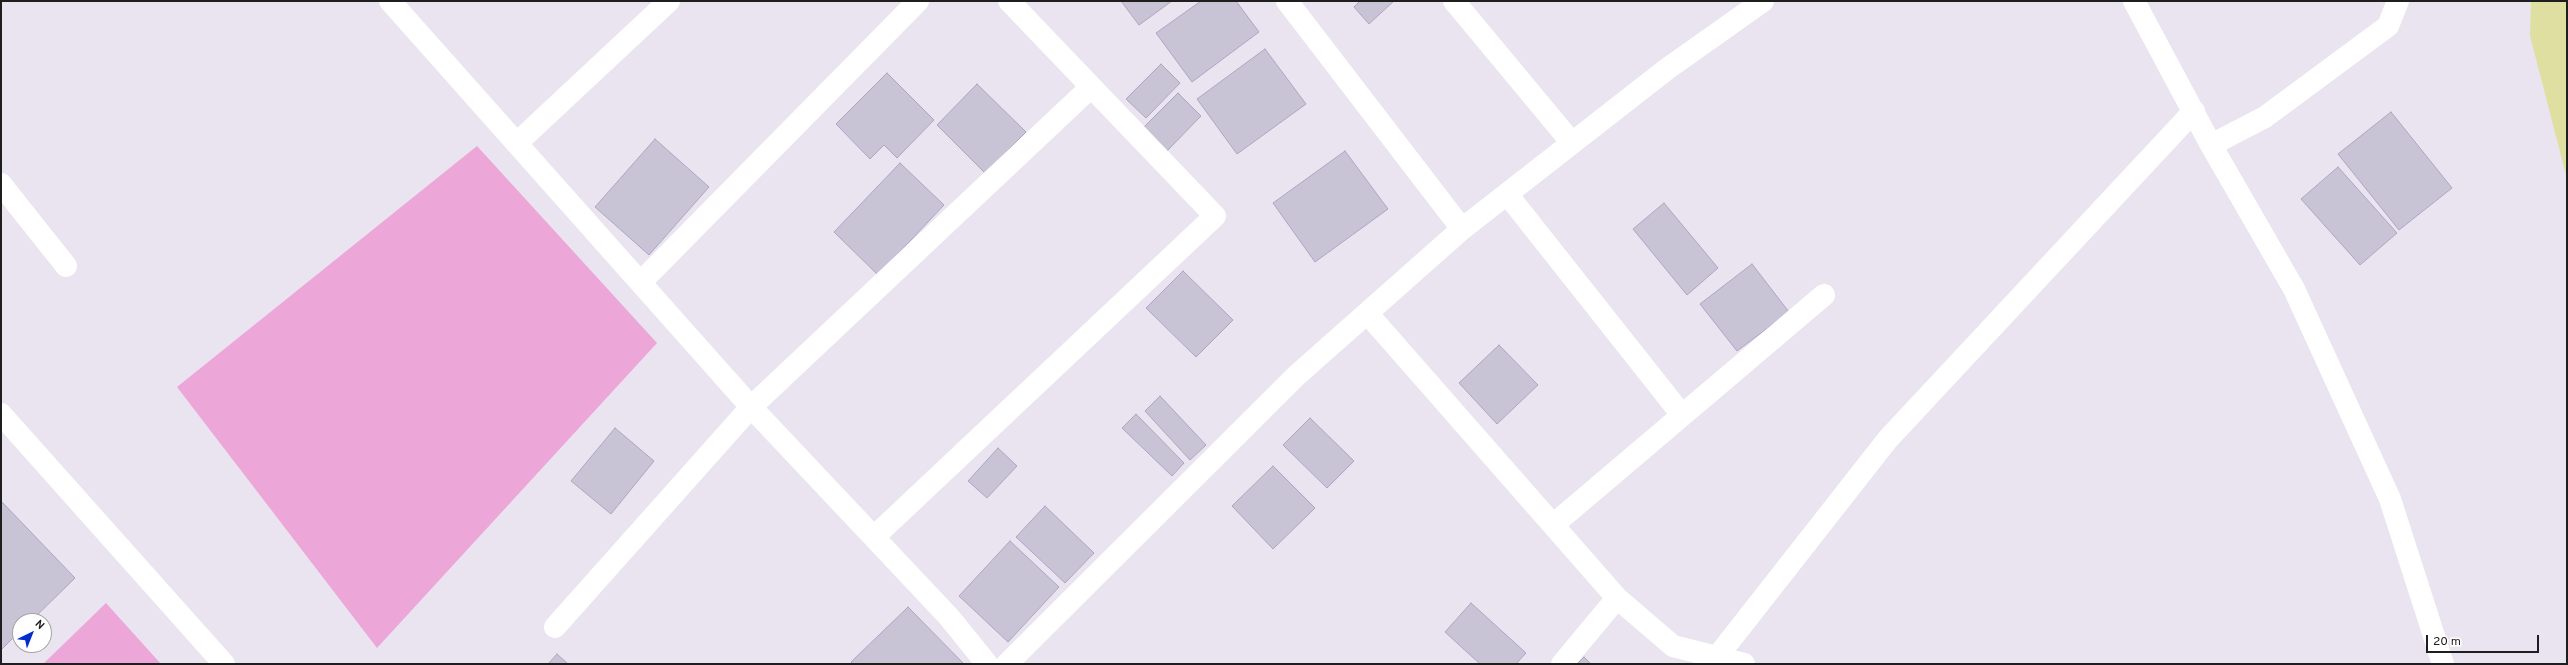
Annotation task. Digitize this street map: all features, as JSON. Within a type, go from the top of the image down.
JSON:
[{"type":"street","points":[[390,1],[751,407],[949,617],[987,664]]},
{"type":"street","points":[[517,143],[669,1]]},
{"type":"street","points":[[641,282],[918,1]]},
{"type":"street","points":[[874,537],[1215,216],[1090,88],[1009,1]]},
{"type":"street","points":[[1287,1],[1462,229]]},
{"type":"street","points":[[1454,1],[1572,143]]},
{"type":"street","points":[[1007,664],[1296,376],[1462,229],[1667,69],[1763,1]]},
{"type":"street","points":[[2134,1],[2212,145],[2294,289],[2390,499],[2443,664]]},
{"type":"street","points":[[2212,145],[2265,117],[2388,26],[2398,1]]},
{"type":"street","points":[[555,627],[751,407],[1090,88]]},
{"type":"street","points":[[1717,657],[1888,439],[2194,111]]},
{"type":"street","points":[[1,184],[66,266]]},
{"type":"street","points":[[1506,194],[1682,415]]},
{"type":"street","points":[[1552,525],[1824,295]]},
{"type":"street","points":[[1368,313],[1617,598],[1674,646],[1744,664]]},
{"type":"street","points":[[1,414],[224,664]]},
{"type":"street","points":[[1562,664],[1617,598]]},
{"type":"shaded area","points":[[2531,1],[2567,1],[2567,179],[2530,36]]},
{"type":"shaded area","points":[[477,146],[657,343],[377,648],[177,387]]},
{"type":"shaded area","points":[[106,603],[161,664],[43,664]]},
{"type":"building","points":[[1121,1],[1172,1],[1139,25]]},
{"type":"building","points":[[1201,1],[1236,1],[1259,32],[1192,82],[1156,33]]},
{"type":"building","points":[[1360,1],[1394,1],[1369,24],[1354,7]]},
{"type":"building","points":[[1265,49],[1306,104],[1237,154],[1197,99]]},
{"type":"building","points":[[1161,64],[1180,83],[1146,118],[1126,99]]},
{"type":"building","points":[[887,73],[934,120],[897,158],[884,145],[870,159],[836,124]]},
{"type":"building","points":[[977,84],[1026,132],[985,173],[937,125]]},
{"type":"building","points":[[1178,93],[1201,116],[1167,151],[1144,127]]},
{"type":"building","points":[[2391,112],[2452,188],[2399,230],[2338,154]]},
{"type":"building","points":[[655,139],[709,187],[649,255],[595,207]]},
{"type":"building","points":[[1345,151],[1388,209],[1315,262],[1273,203]]},
{"type":"building","points":[[900,163],[944,205],[878,275],[834,232]]},
{"type":"building","points":[[2338,167],[2397,233],[2360,265],[2301,199]]},
{"type":"building","points":[[1664,203],[1718,268],[1687,295],[1633,229]]},
{"type":"building","points":[[1752,264],[1789,312],[1737,351],[1700,304]]},
{"type":"building","points":[[1183,271],[1233,320],[1196,357],[1146,308]]},
{"type":"building","points":[[1499,345],[1538,385],[1497,424],[1459,383]]},
{"type":"building","points":[[1160,396],[1206,445],[1190,460],[1145,411]]},
{"type":"building","points":[[1136,414],[1184,463],[1172,476],[1122,428]]},
{"type":"building","points":[[1310,418],[1354,461],[1327,488],[1283,445]]},
{"type":"building","points":[[615,428],[654,461],[611,514],[571,481]]},
{"type":"building","points":[[998,448],[1017,466],[987,498],[968,481]]},
{"type":"building","points":[[1273,466],[1315,508],[1273,549],[1232,506]]},
{"type":"building","points":[[1,501],[75,578],[39,613],[12,613],[12,639],[1,650]]},
{"type":"building","points":[[1045,506],[1094,553],[1065,583],[1016,537]]},
{"type":"building","points":[[1010,541],[1059,587],[1008,642],[959,596]]},
{"type":"building","points":[[1471,603],[1526,653],[1516,664],[1480,664],[1445,632]]},
{"type":"building","points":[[908,607],[964,664],[853,664],[851,662]]},
{"type":"building","points":[[557,654],[568,664],[548,664]]},
{"type":"building","points":[[1584,657],[1591,664],[1577,664]]}]
